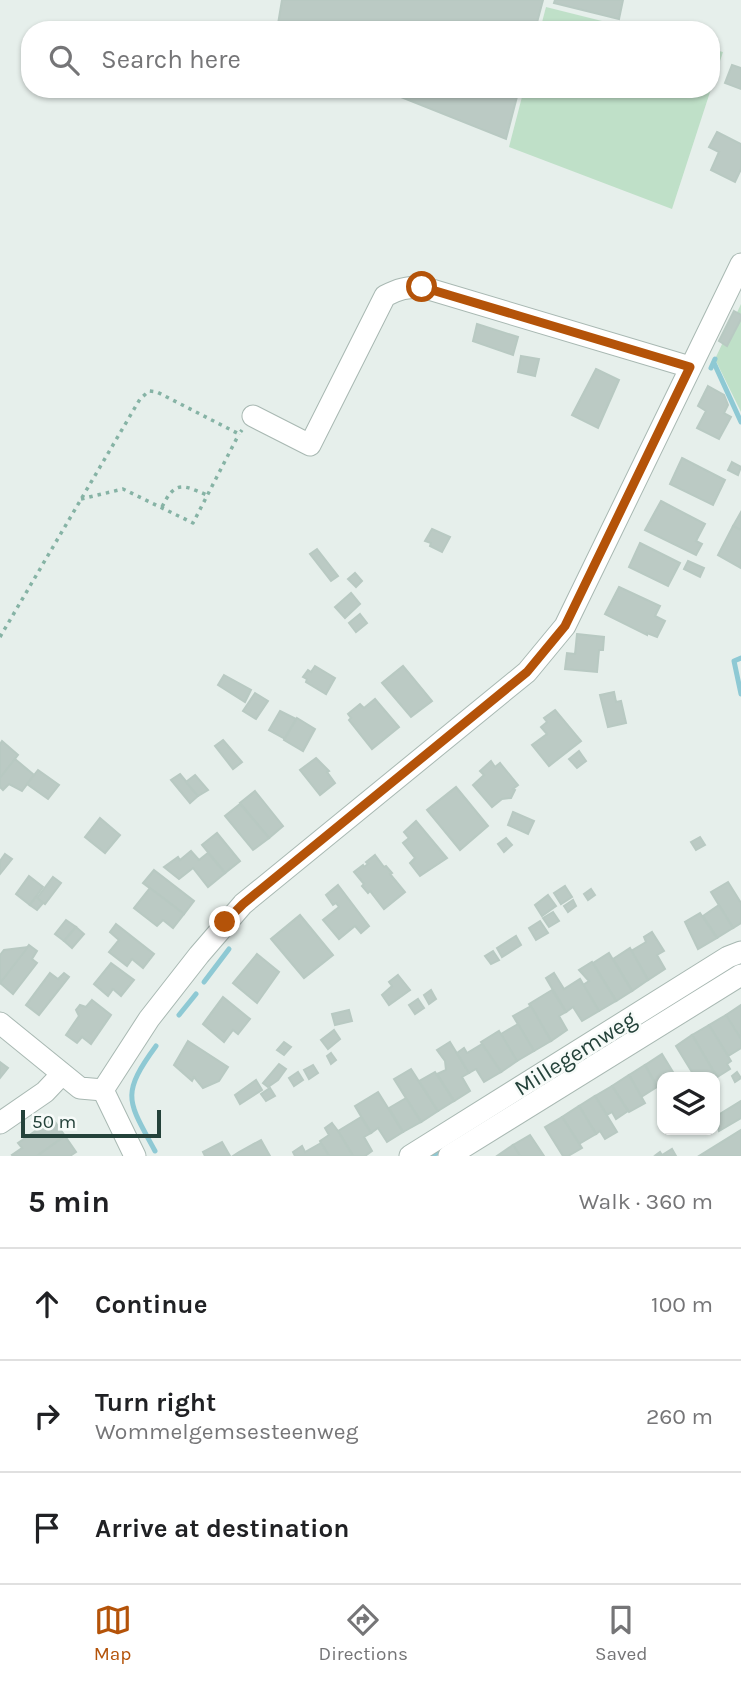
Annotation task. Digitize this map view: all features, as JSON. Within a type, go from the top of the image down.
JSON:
[{"type":"street","points":[[103,1090],[149,1019],[212,938],[243,904],[527,672],[565,626],[741,264]]},
{"type":"street","points":[[253,416],[310,445],[385,296],[397,289],[408,287],[422,287],[690,367]]},
{"type":"street","name":"Millegemweg","points":[[449,1156],[728,957],[741,952]]},
{"type":"street","name":"Millegemweg","points":[[410,1156],[741,975]]},
{"type":"street","points":[[0,1023],[80,1088],[103,1090]]},
{"type":"street","points":[[0,1123],[45,1092],[62,1073]]},
{"type":"street","points":[[103,1090],[135,1156]]},
{"type":"path","points":[[0,637],[140,398],[149,391],[157,392],[239,434]]},
{"type":"path","points":[[81,499],[123,489],[194,523],[239,434],[253,416]]},
{"type":"path","points":[[162,507],[169,492],[178,487],[186,486],[207,496]]},
{"type":"green space","points":[[546,7],[602,21],[542,21]]},
{"type":"green space","points":[[522,98],[708,98],[672,209],[509,147]]},
{"type":"green space","points":[[741,304],[741,412],[715,359]]},
{"type":"building","points":[[282,0],[543,0],[537,21],[278,21]]},
{"type":"building","points":[[555,0],[623,0],[619,19],[554,3]]},
{"type":"building","points":[[732,65],[741,68],[741,89],[725,83]]},
{"type":"building","points":[[404,98],[517,98],[506,139]]},
{"type":"building","points":[[717,132],[741,144],[741,169],[735,182],[711,170],[719,152],[709,147]]},
{"type":"building","points":[[734,311],[741,315],[741,319],[727,346],[719,341]]},
{"type":"building","points":[[477,324],[518,337],[513,355],[473,341]]},
{"type":"building","points":[[521,356],[539,359],[535,376],[518,372]]},
{"type":"building","points":[[596,369],[619,380],[598,428],[572,415]]},
{"type":"building","points":[[708,386],[724,395],[728,405],[724,413],[731,417],[719,439],[697,428],[706,411],[698,406]]},
{"type":"building","points":[[682,458],[725,480],[713,505],[670,484]]},
{"type":"building","points":[[732,462],[741,467],[738,475],[728,470]]},
{"type":"building","points":[[661,501],[705,524],[696,541],[702,544],[696,555],[645,530]]},
{"type":"building","points":[[741,512],[741,530],[733,526]]},
{"type":"building","points":[[733,526],[741,530],[741,568],[718,555]]},
{"type":"building","points":[[432,529],[450,537],[442,552],[425,541]]},
{"type":"building","points":[[640,543],[680,563],[668,586],[629,567]]},
{"type":"building","points":[[317,549],[338,576],[331,581],[310,554]]},
{"type":"building","points":[[688,561],[704,568],[700,577],[684,569]]},
{"type":"building","points":[[355,573],[362,581],[356,587],[348,579]]},
{"type":"building","points":[[619,587],[660,606],[655,616],[665,621],[657,637],[647,635],[605,614]]},
{"type":"building","points":[[351,593],[360,604],[345,618],[335,607]]},
{"type":"building","points":[[360,614],[367,623],[356,632],[349,623]]},
{"type":"building","points":[[577,634],[604,637],[603,650],[599,650],[597,672],[565,669],[567,653],[575,654]]},
{"type":"building","points":[[315,666],[335,678],[326,694],[306,682],[307,679],[303,677]]},
{"type":"building","points":[[403,666],[432,701],[411,717],[382,683]]},
{"type":"building","points":[[224,675],[251,690],[245,702],[218,685]]},
{"type":"building","points":[[614,692],[616,702],[621,701],[626,723],[608,727],[600,695]]},
{"type":"building","points":[[255,693],[268,701],[256,719],[243,711]]},
{"type":"building","points":[[375,699],[399,727],[372,749],[349,720],[351,718],[348,714],[360,704],[364,708]]},
{"type":"building","points":[[555,710],[581,741],[549,766],[532,745],[547,734],[541,727],[547,722],[544,718]]},
{"type":"building","points":[[280,711],[296,719],[285,739],[269,730]]},
{"type":"building","points":[[297,718],[315,729],[303,751],[284,740]]},
{"type":"building","points":[[223,740],[242,762],[233,769],[215,746]]},
{"type":"building","points":[[2,741],[18,755],[0,778],[0,744]]},
{"type":"building","points":[[579,751],[586,761],[577,768],[569,759]]},
{"type":"building","points":[[316,758],[329,771],[327,772],[335,783],[320,795],[300,770]]},
{"type":"building","points":[[15,759],[34,775],[22,791],[9,784],[3,790],[0,787],[0,778]]},
{"type":"building","points":[[491,761],[495,767],[500,763],[518,785],[513,789],[515,790],[511,798],[502,799],[492,807],[473,785],[484,775],[480,771]]},
{"type":"building","points":[[38,770],[59,785],[48,799],[27,784]]},
{"type":"building","points":[[180,774],[198,796],[190,803],[171,780]]},
{"type":"building","points":[[195,775],[208,790],[198,796],[186,782]]},
{"type":"building","points":[[456,787],[488,826],[460,850],[427,810]]},
{"type":"building","points":[[255,791],[283,826],[269,838],[240,803]]},
{"type":"building","points":[[240,804],[269,838],[253,850],[225,816]]},
{"type":"building","points":[[513,812],[534,821],[528,834],[508,825]]},
{"type":"building","points":[[100,818],[120,835],[105,853],[85,837]]},
{"type":"building","points":[[416,821],[447,858],[420,876],[410,863],[415,858],[403,843],[409,838],[404,832]]},
{"type":"building","points":[[217,833],[240,861],[225,873],[202,845]]},
{"type":"building","points":[[700,837],[705,845],[696,850],[691,842]]},
{"type":"building","points":[[506,838],[512,845],[504,852],[498,844]]},
{"type":"building","points":[[191,851],[199,860],[208,853],[225,873],[208,887],[193,868],[179,879],[164,867],[178,857],[180,860]]},
{"type":"building","points":[[5,854],[12,859],[0,874],[0,861]]},
{"type":"building","points":[[375,855],[405,892],[384,909],[370,891],[368,893],[362,886],[364,884],[354,872],[368,864],[366,862]]},
{"type":"building","points":[[154,870],[194,901],[184,914],[143,883]]},
{"type":"building","points":[[29,876],[43,887],[30,905],[16,894]]},
{"type":"building","points":[[53,877],[61,883],[45,904],[37,898]]},
{"type":"building","points":[[728,882],[741,903],[741,923],[733,928],[711,892]]},
{"type":"building","points":[[338,885],[369,926],[361,933],[355,926],[339,939],[323,920],[339,907],[336,903],[333,905],[326,895]]},
{"type":"building","points":[[565,886],[572,897],[561,904],[554,893]]},
{"type":"building","points":[[150,888],[184,914],[173,928],[163,920],[157,926],[134,908]]},
{"type":"building","points":[[591,889],[595,895],[588,900],[584,894]]},
{"type":"building","points":[[548,895],[556,906],[542,916],[535,905]]},
{"type":"building","points":[[36,897],[43,903],[37,910],[30,905]]},
{"type":"building","points":[[573,900],[576,906],[568,912],[564,906]]},
{"type":"building","points":[[719,905],[733,928],[717,938],[703,916]]},
{"type":"building","points":[[553,912],[559,921],[549,927],[543,918]]},
{"type":"building","points":[[700,913],[717,938],[698,949],[685,922]]},
{"type":"building","points":[[300,915],[333,955],[304,978],[271,939]]},
{"type":"building","points":[[66,920],[76,927],[64,941],[55,934]]},
{"type":"building","points":[[540,921],[548,933],[536,940],[529,928]]},
{"type":"building","points":[[116,924],[154,954],[143,968],[132,959],[127,966],[109,952],[119,940],[110,932]]},
{"type":"building","points":[[76,927],[84,934],[72,948],[64,941]]},
{"type":"building","points":[[652,932],[664,951],[657,955],[665,969],[648,980],[631,951],[646,942],[644,937]]},
{"type":"building","points":[[516,936],[521,945],[502,957],[497,948]]},
{"type":"building","points":[[29,945],[37,951],[32,959],[37,963],[13,994],[0,983]]},
{"type":"building","points":[[28,947],[0,983],[0,955],[4,950]]},
{"type":"building","points":[[630,948],[648,980],[632,991],[613,959]]},
{"type":"building","points":[[493,951],[499,960],[491,964],[485,956]]},
{"type":"building","points":[[609,953],[632,991],[616,1001],[593,963]]},
{"type":"building","points":[[257,954],[279,972],[257,1003],[233,983]]},
{"type":"building","points":[[592,962],[616,1001],[599,1011],[583,985],[589,981],[579,970]]},
{"type":"building","points":[[111,963],[134,980],[121,996],[113,989],[108,996],[94,984]]},
{"type":"building","points":[[50,973],[58,979],[64,973],[69,977],[39,1015],[26,1005]]},
{"type":"building","points":[[554,973],[564,989],[580,979],[599,1011],[582,1021],[573,1007],[566,1012],[546,978]]},
{"type":"building","points":[[398,975],[410,990],[389,1005],[382,995],[392,986],[389,982]]},
{"type":"building","points":[[431,990],[436,999],[429,1004],[424,995]]},
{"type":"building","points":[[552,990],[566,1012],[559,1016],[567,1030],[551,1041],[529,1004]]},
{"type":"building","points":[[223,997],[250,1019],[238,1034],[233,1030],[224,1042],[203,1024]]},
{"type":"building","points":[[418,999],[424,1008],[415,1014],[409,1005]]},
{"type":"building","points":[[92,1000],[111,1015],[91,1044],[82,1037],[77,1043],[66,1035],[79,1016],[76,1010],[80,1005],[86,1007]]},
{"type":"building","points":[[741,1005],[741,1039],[726,1015]]},
{"type":"building","points":[[531,1006],[551,1041],[534,1051],[513,1016]]},
{"type":"building","points":[[349,1010],[352,1021],[335,1025],[332,1014]]},
{"type":"building","points":[[726,1015],[741,1039],[741,1048],[728,1056],[709,1025]]},
{"type":"building","points":[[518,1024],[534,1051],[517,1061],[501,1034]]},
{"type":"building","points":[[709,1025],[731,1061],[727,1064],[730,1069],[720,1075],[720,1072],[714,1072],[692,1035]]},
{"type":"building","points":[[334,1030],[340,1039],[328,1049],[321,1040]]},
{"type":"building","points":[[499,1031],[517,1061],[501,1072],[481,1042]]},
{"type":"building","points":[[692,1035],[714,1072],[692,1072],[676,1046]]},
{"type":"building","points":[[188,1041],[228,1067],[219,1081],[203,1088],[194,1077],[192,1081],[174,1065]]},
{"type":"building","points":[[284,1042],[291,1047],[284,1055],[277,1050]]},
{"type":"building","points":[[450,1042],[469,1073],[462,1077],[470,1091],[454,1101],[437,1074],[446,1070],[445,1061],[437,1050]]},
{"type":"building","points":[[482,1044],[501,1072],[484,1082],[476,1069],[469,1073],[457,1053],[464,1048],[467,1053]]},
{"type":"building","points":[[331,1053],[336,1060],[331,1064],[327,1056]]},
{"type":"building","points":[[662,1054],[673,1072],[657,1072],[657,1087],[645,1065]]},
{"type":"building","points":[[0,1062],[8,1068],[0,1078]]},
{"type":"building","points":[[279,1064],[286,1069],[278,1080],[268,1087],[263,1083]]},
{"type":"building","points":[[313,1065],[318,1073],[309,1079],[304,1070]]},
{"type":"building","points":[[645,1065],[657,1087],[641,1097],[629,1075]]},
{"type":"building","points":[[411,1069],[438,1111],[421,1122],[394,1079]]},
{"type":"building","points":[[298,1072],[303,1080],[294,1086],[289,1078]]},
{"type":"building","points":[[435,1072],[454,1101],[438,1111],[419,1081]]},
{"type":"building","points":[[737,1072],[741,1078],[735,1082],[732,1076]]},
{"type":"building","points":[[629,1075],[645,1103],[629,1112],[612,1086]]},
{"type":"building","points":[[256,1080],[262,1090],[240,1104],[235,1095]]},
{"type":"building","points":[[612,1086],[628,1111],[616,1119],[612,1112],[607,1115],[595,1096]]},
{"type":"building","points":[[270,1088],[275,1096],[266,1101],[261,1094]]},
{"type":"building","points":[[378,1092],[403,1132],[387,1142],[378,1128],[371,1133],[355,1106]]},
{"type":"building","points":[[595,1096],[617,1132],[605,1139],[600,1131],[596,1134],[579,1106]]},
{"type":"building","points":[[406,1098],[421,1122],[403,1132],[389,1108]]},
{"type":"building","points":[[741,1101],[741,1118],[720,1130],[720,1114]]},
{"type":"building","points":[[579,1106],[596,1134],[579,1144],[562,1117]]},
{"type":"building","points":[[361,1117],[371,1133],[364,1137],[372,1151],[365,1156],[353,1156],[338,1131]]},
{"type":"building","points":[[562,1117],[582,1148],[568,1156],[563,1156],[545,1127]]},
{"type":"building","points":[[53,1119],[65,1136],[37,1156],[12,1155],[22,1148],[18,1143]]},
{"type":"building","points":[[332,1123],[353,1156],[329,1156],[320,1141],[329,1135],[325,1128]]},
{"type":"building","points":[[741,1130],[741,1156],[699,1156]]},
{"type":"building","points":[[530,1135],[544,1156],[520,1156],[513,1145]]},
{"type":"building","points":[[65,1136],[76,1152],[70,1156],[37,1156]]},
{"type":"building","points":[[261,1140],[270,1156],[233,1156],[239,1152]]},
{"type":"building","points":[[222,1142],[230,1156],[205,1156],[203,1152]]},
{"type":"building","points":[[321,1143],[329,1156],[295,1156],[293,1152],[302,1146],[305,1152]]},
{"type":"building","points":[[513,1145],[520,1156],[497,1156]]},
{"type":"building","points":[[672,1149],[676,1156],[656,1155],[660,1152],[662,1155]]},
{"type":"waterway","points":[[711,368],[715,359]]},
{"type":"waterway","points":[[714,363],[741,422]]},
{"type":"waterway","points":[[741,658],[734,661],[741,694]]},
{"type":"waterway","points":[[204,982],[229,949]]},
{"type":"waterway","points":[[179,1015],[196,994]]},
{"type":"waterway","points":[[155,1151],[134,1109],[132,1098],[137,1076],[156,1046]]},
{"type":"waterway","points":[[432,1156],[444,1148]]},
{"type":"route","points":[[225,922],[243,904],[527,672],[565,626],[690,367],[422,287]]}]
